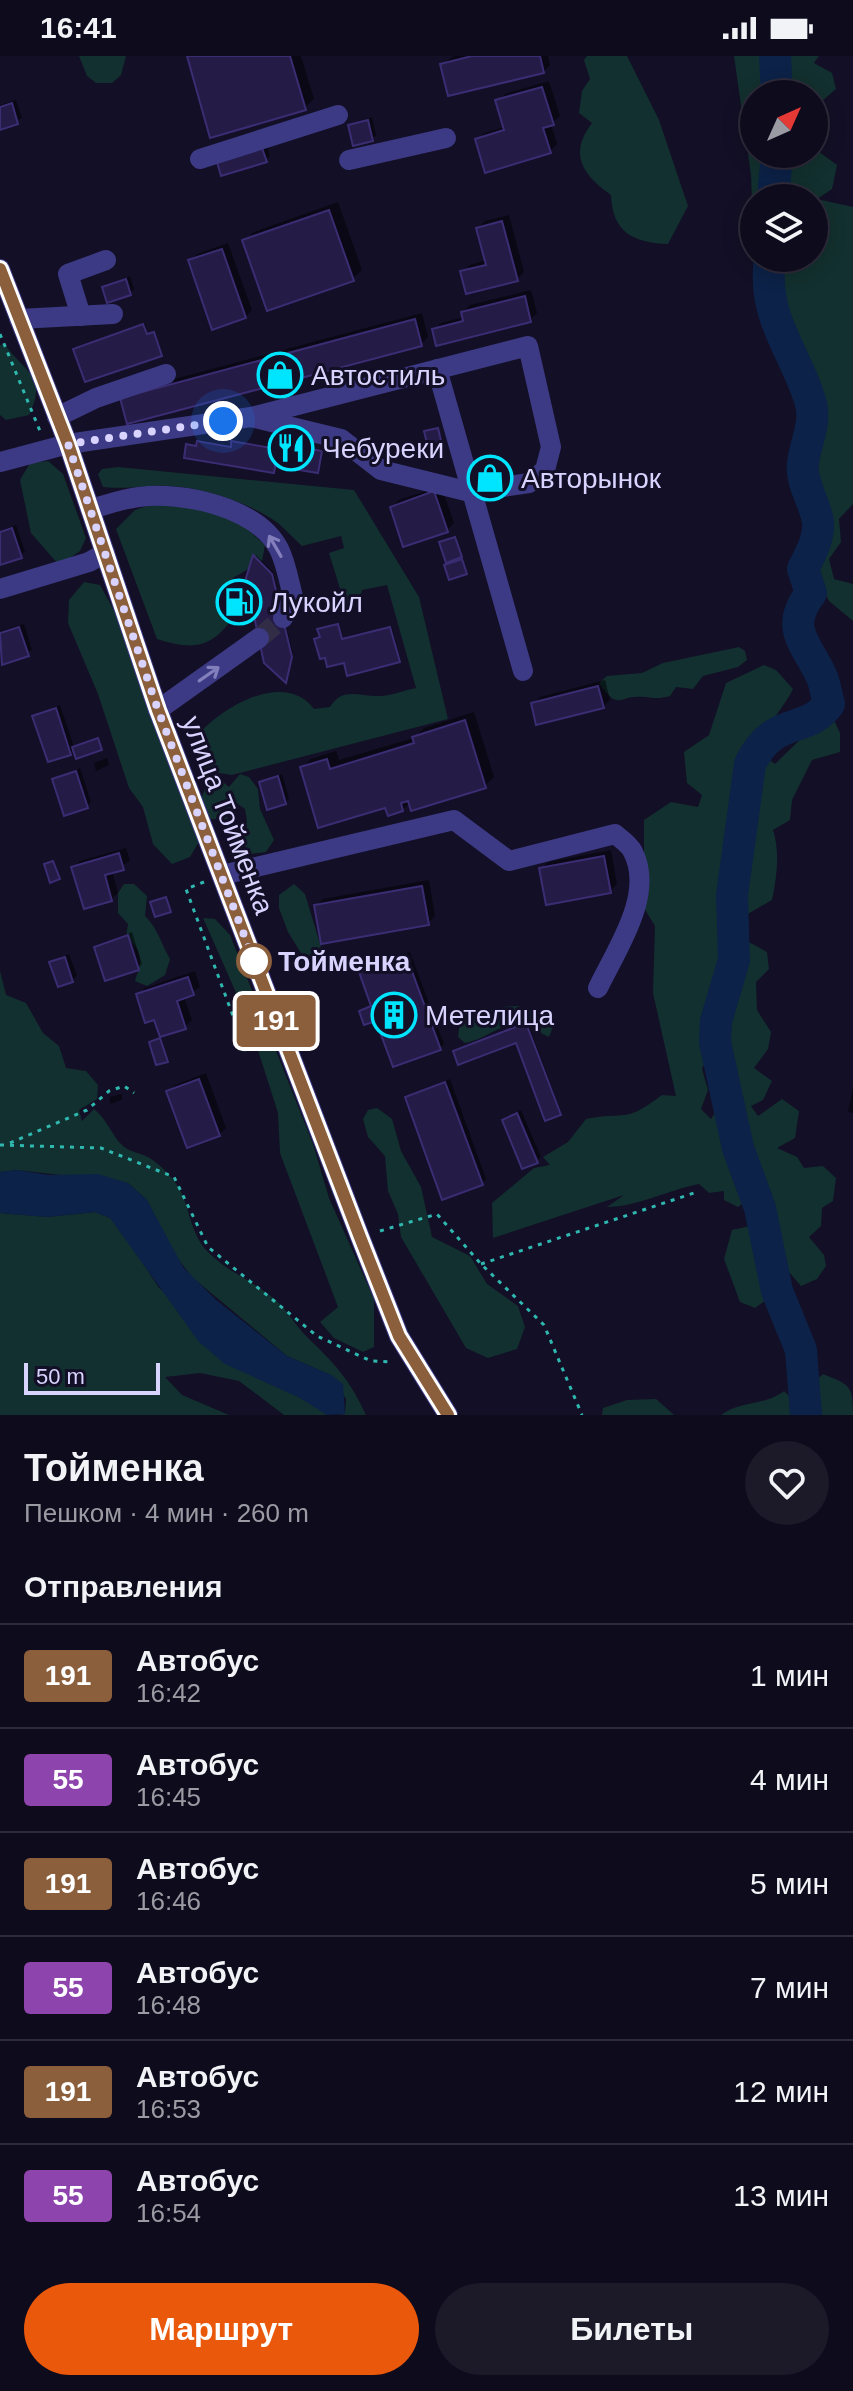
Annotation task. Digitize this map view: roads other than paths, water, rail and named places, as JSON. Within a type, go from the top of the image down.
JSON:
[{"type":"street","points":[[200,159],[338,115]]},
{"type":"street","points":[[349,160],[446,138]]},
{"type":"street","points":[[81,316],[68,274],[106,260]]},
{"type":"street","name":"улица Тойменка","points":[[0,269],[68,444],[158,710],[360,1237],[399,1336],[448,1415]]},
{"type":"street","points":[[19,319],[113,314]]},
{"type":"street","points":[[0,462],[68,444],[251,417],[528,346],[551,447],[545,470],[529,483],[470,492],[381,470],[341,439],[251,417]]},
{"type":"street","points":[[437,369],[523,671]]},
{"type":"street","points":[[57,417],[96,398],[166,374]]},
{"type":"street","points":[[90,509],[140,497],[168,497],[199,502],[256,523],[280,549],[293,597],[283,618]]},
{"type":"street","points":[[0,589],[89,562],[105,553]]},
{"type":"street","points":[[158,710],[259,638]]},
{"type":"street","points":[[222,875],[454,820],[509,861],[615,834],[633,850],[640,880],[630,921],[598,988]]},
{"type":"water","points":[[17,1170],[49,1175],[98,1174],[128,1183],[147,1200],[183,1267],[215,1299],[287,1356],[331,1375],[343,1384],[345,1414],[327,1415],[300,1398],[225,1364],[199,1342],[110,1218],[95,1212],[47,1217],[0,1213],[0,1172]]},
{"type":"waterway","name":"Тойменка","points":[[775,56],[776,80]]},
{"type":"waterway","name":"Тойменка","points":[[774,184],[776,168]]},
{"type":"waterway","name":"Тойменка","points":[[769,272],[774,314],[811,406],[812,422],[803,470],[818,529],[814,547],[803,569],[811,593],[803,605],[798,625],[803,643],[822,677],[829,704],[810,719],[770,738],[750,764],[732,895],[734,960],[716,1021],[715,1042],[738,1148],[760,1208],[777,1291],[801,1350],[806,1415]]},
{"type":"tunnel","points":[[259,638],[283,618]]},
{"type":"place","name":"Автостиль","points":[[280,375]]},
{"type":"place","name":"Чебуреки","points":[[291,448]]},
{"type":"place","name":"Авторынок","points":[[490,478]]},
{"type":"place","name":"Лукойл","points":[[239,602]]},
{"type":"place","name":"Тойменка","points":[[254,961]]},
{"type":"place","name":"Метелица","points":[[394,1015]]}]
